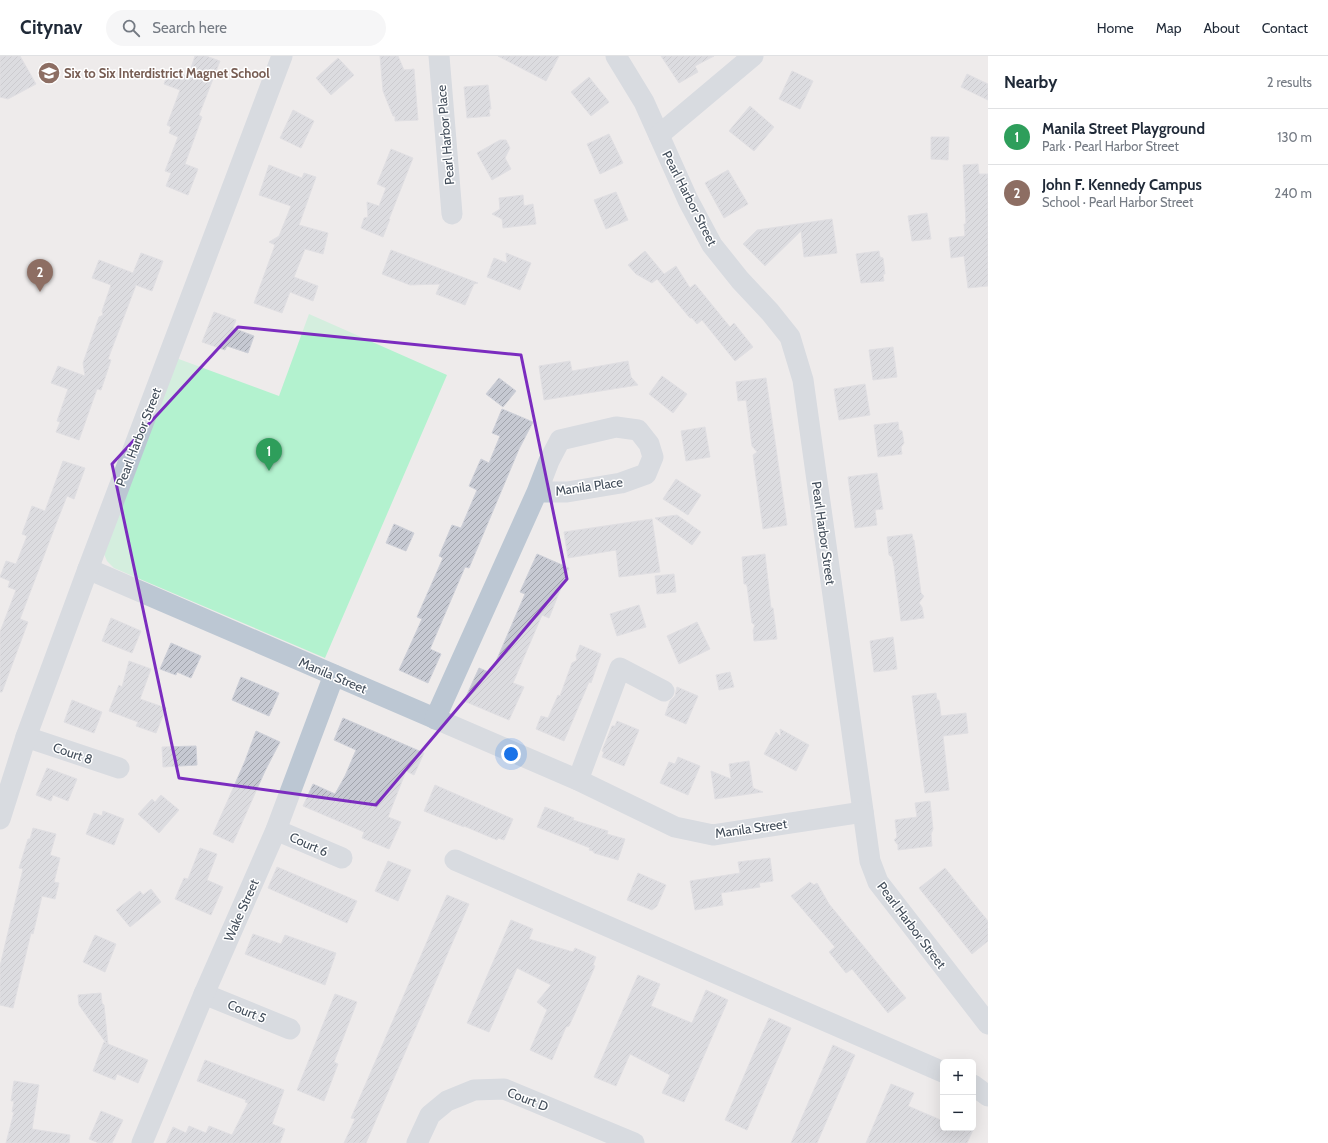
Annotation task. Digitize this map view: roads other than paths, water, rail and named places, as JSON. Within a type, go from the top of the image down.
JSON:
[{"type":"street","name":"Pearl Harbor Street","points":[[0,819],[26,737],[88,569],[282,56]]},
{"type":"street","name":"Pearl Harbor Place","points":[[439,56],[452,214]]},
{"type":"street","name":"Pearl Harbor Street","points":[[616,56],[644,102],[688,200],[712,245],[740,280],[770,312],[790,337],[803,380],[870,861],[878,882],[988,1024]]},
{"type":"street","points":[[659,135],[753,56]]},
{"type":"street","name":"Manila Place","points":[[435,719],[537,492],[549,461],[560,440],[616,427],[638,430],[649,444],[653,457],[646,474],[621,484],[568,492],[537,492]]},
{"type":"street","name":"Manila Street","points":[[88,569],[578,780],[675,827],[713,835],[863,812]]},
{"type":"street","points":[[578,780],[620,668],[664,691]]},
{"type":"street","name":"Wake Street","points":[[142,1143],[204,994],[276,830],[334,676]]},
{"type":"street","name":"Court 8","points":[[26,737],[119,768]]},
{"type":"street","name":"Court 6","points":[[276,830],[342,858]]},
{"type":"street","points":[[455,860],[940,1071]]},
{"type":"street","name":"Court 5","points":[[204,994],[290,1029]]},
{"type":"street","points":[[976,1087],[988,1096]]},
{"type":"street","name":"Court D","points":[[417,1143],[430,1115],[447,1101],[474,1090],[504,1089],[634,1143]]},
{"type":"place","name":"Six to Six Interdistrict Magnet School","points":[[49,73]]},
{"type":"place","name":"John F. Kennedy Campus","points":[[40,292]]},
{"type":"place","name":"Manila Street Playground","points":[[269,471]]}]
